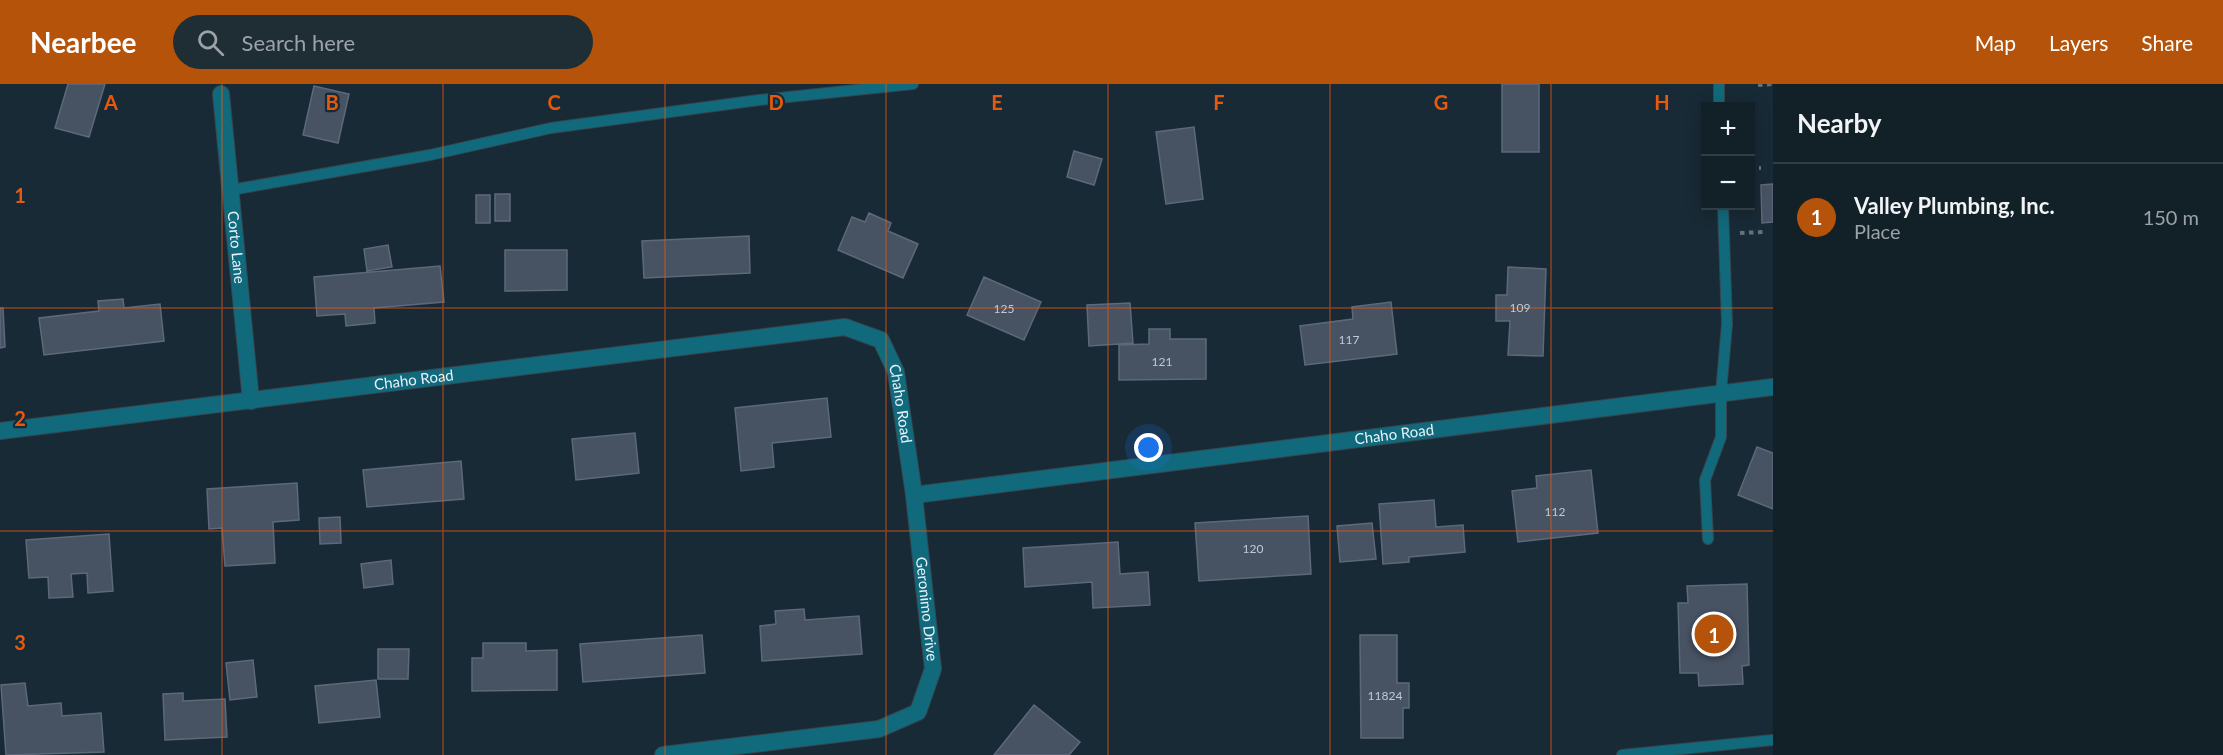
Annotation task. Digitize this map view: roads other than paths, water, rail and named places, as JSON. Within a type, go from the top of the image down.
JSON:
[{"type":"street","name":"Corto Lane","points":[[221,94],[250,401]]},
{"type":"street","name":"Chaho Road","points":[[0,431],[845,327],[881,340],[896,372],[914,495],[1773,387]]},
{"type":"street","name":"Geronimo Drive","points":[[663,755],[879,729],[918,712],[933,669],[914,495]]},
{"type":"lane","points":[[231,190],[430,155],[551,128],[759,100],[913,84]]},
{"type":"lane","points":[[1719,84],[1719,102]]},
{"type":"lane","points":[[1708,539],[1705,480],[1721,437],[1720,393],[1727,324],[1723,210]]},
{"type":"lane","points":[[1622,755],[1773,740]]},
{"type":"place","name":"Valley Plumbing, Inc.","points":[[1714,634]]}]
